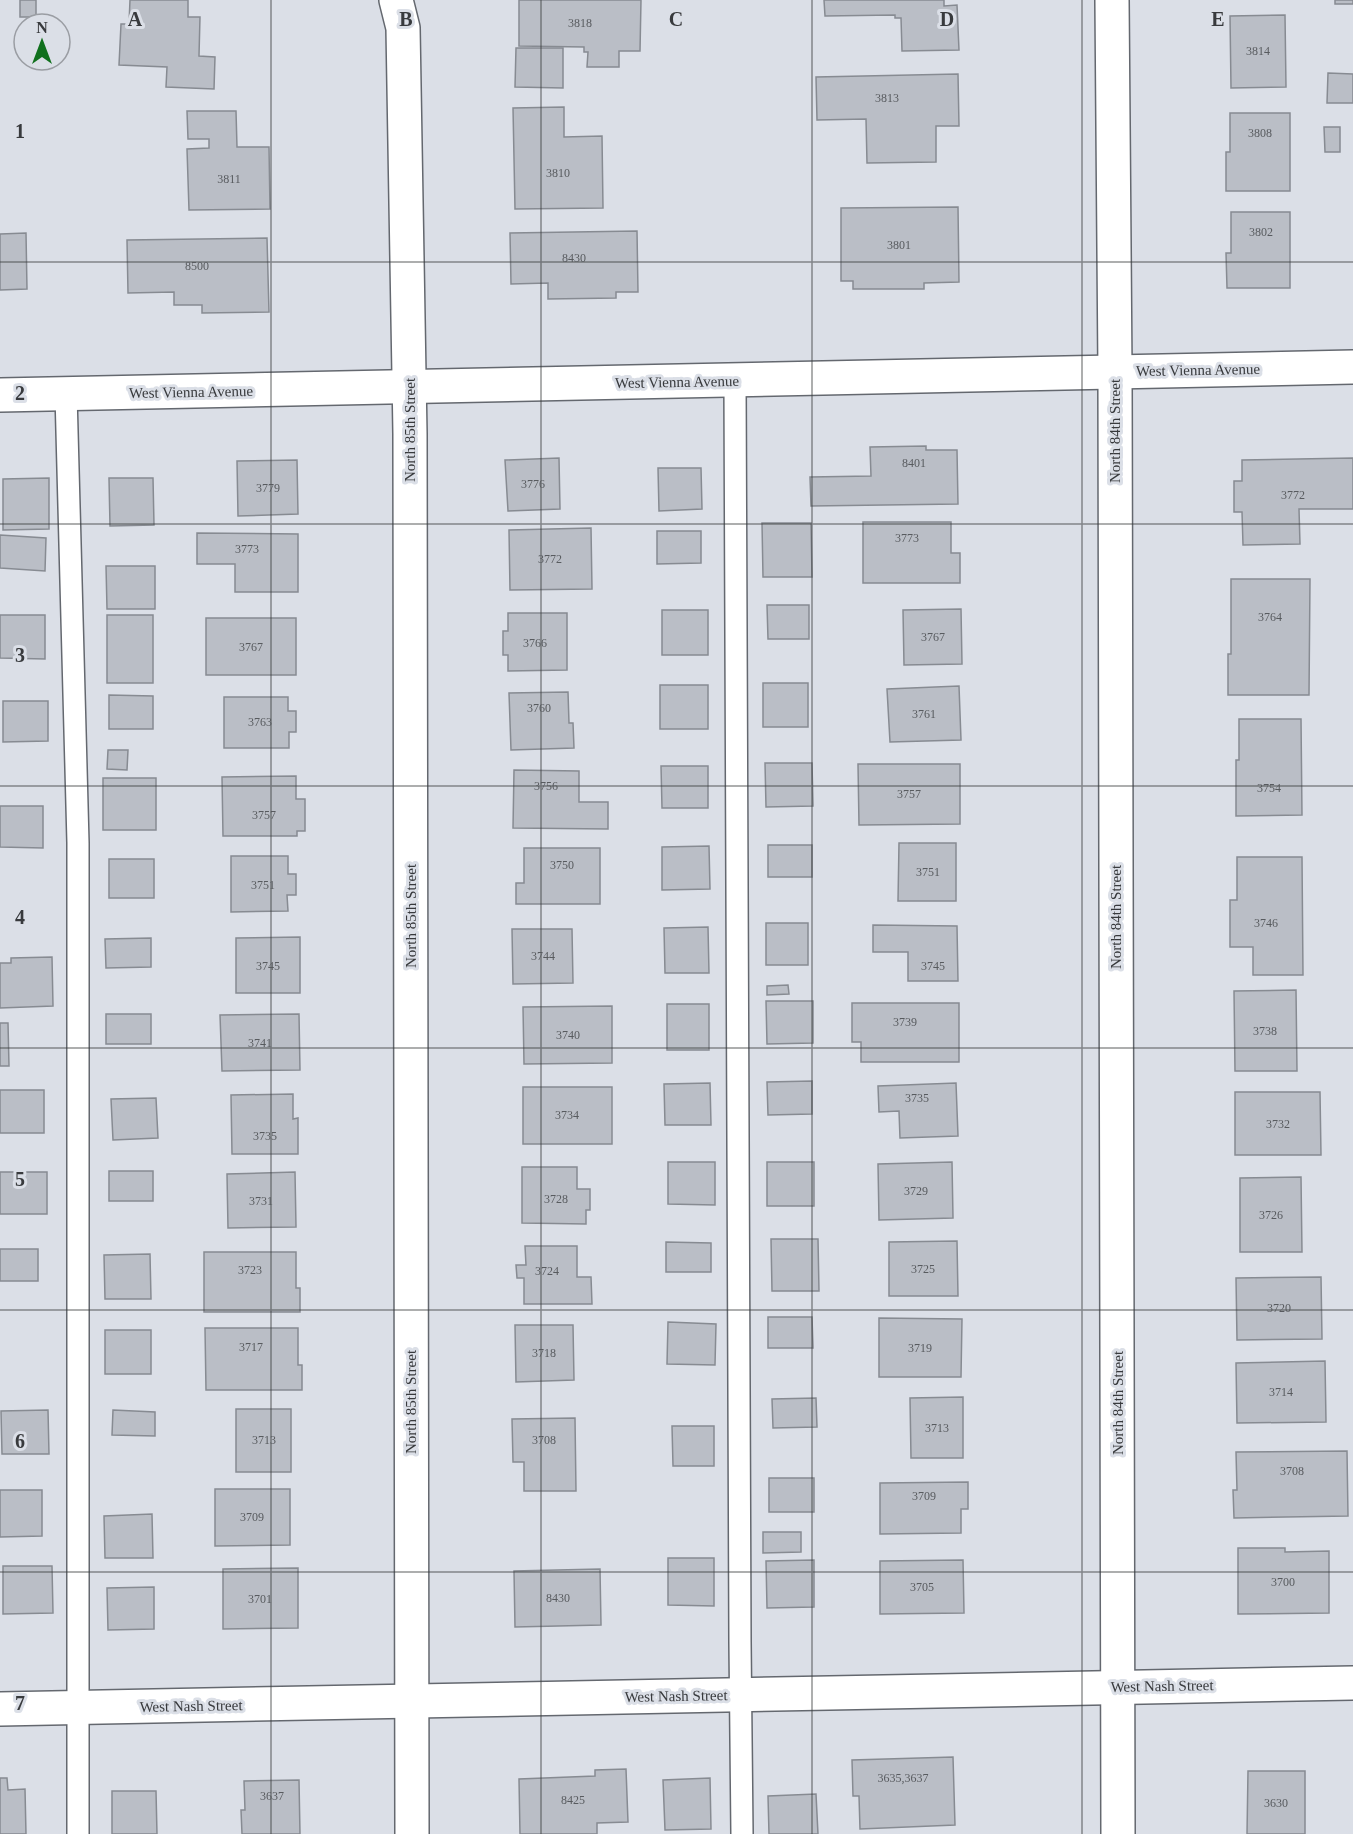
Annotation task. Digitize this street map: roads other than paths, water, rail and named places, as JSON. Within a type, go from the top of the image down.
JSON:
[{"type":"street","name":"North 85th Street","points":[[396,0],[403,28],[410,388],[412,1834]]},
{"type":"street","name":"North 84th Street","points":[[1112,0],[1118,1834]]},
{"type":"street","name":"West Vienna Avenue","points":[[0,395],[1353,367]]},
{"type":"street","name":"West Nash Street","points":[[0,1709],[1353,1683]]},
{"type":"lane","points":[[735,381],[742,1834]]},
{"type":"lane","points":[[66,394],[78,843],[78,1834]]}]
